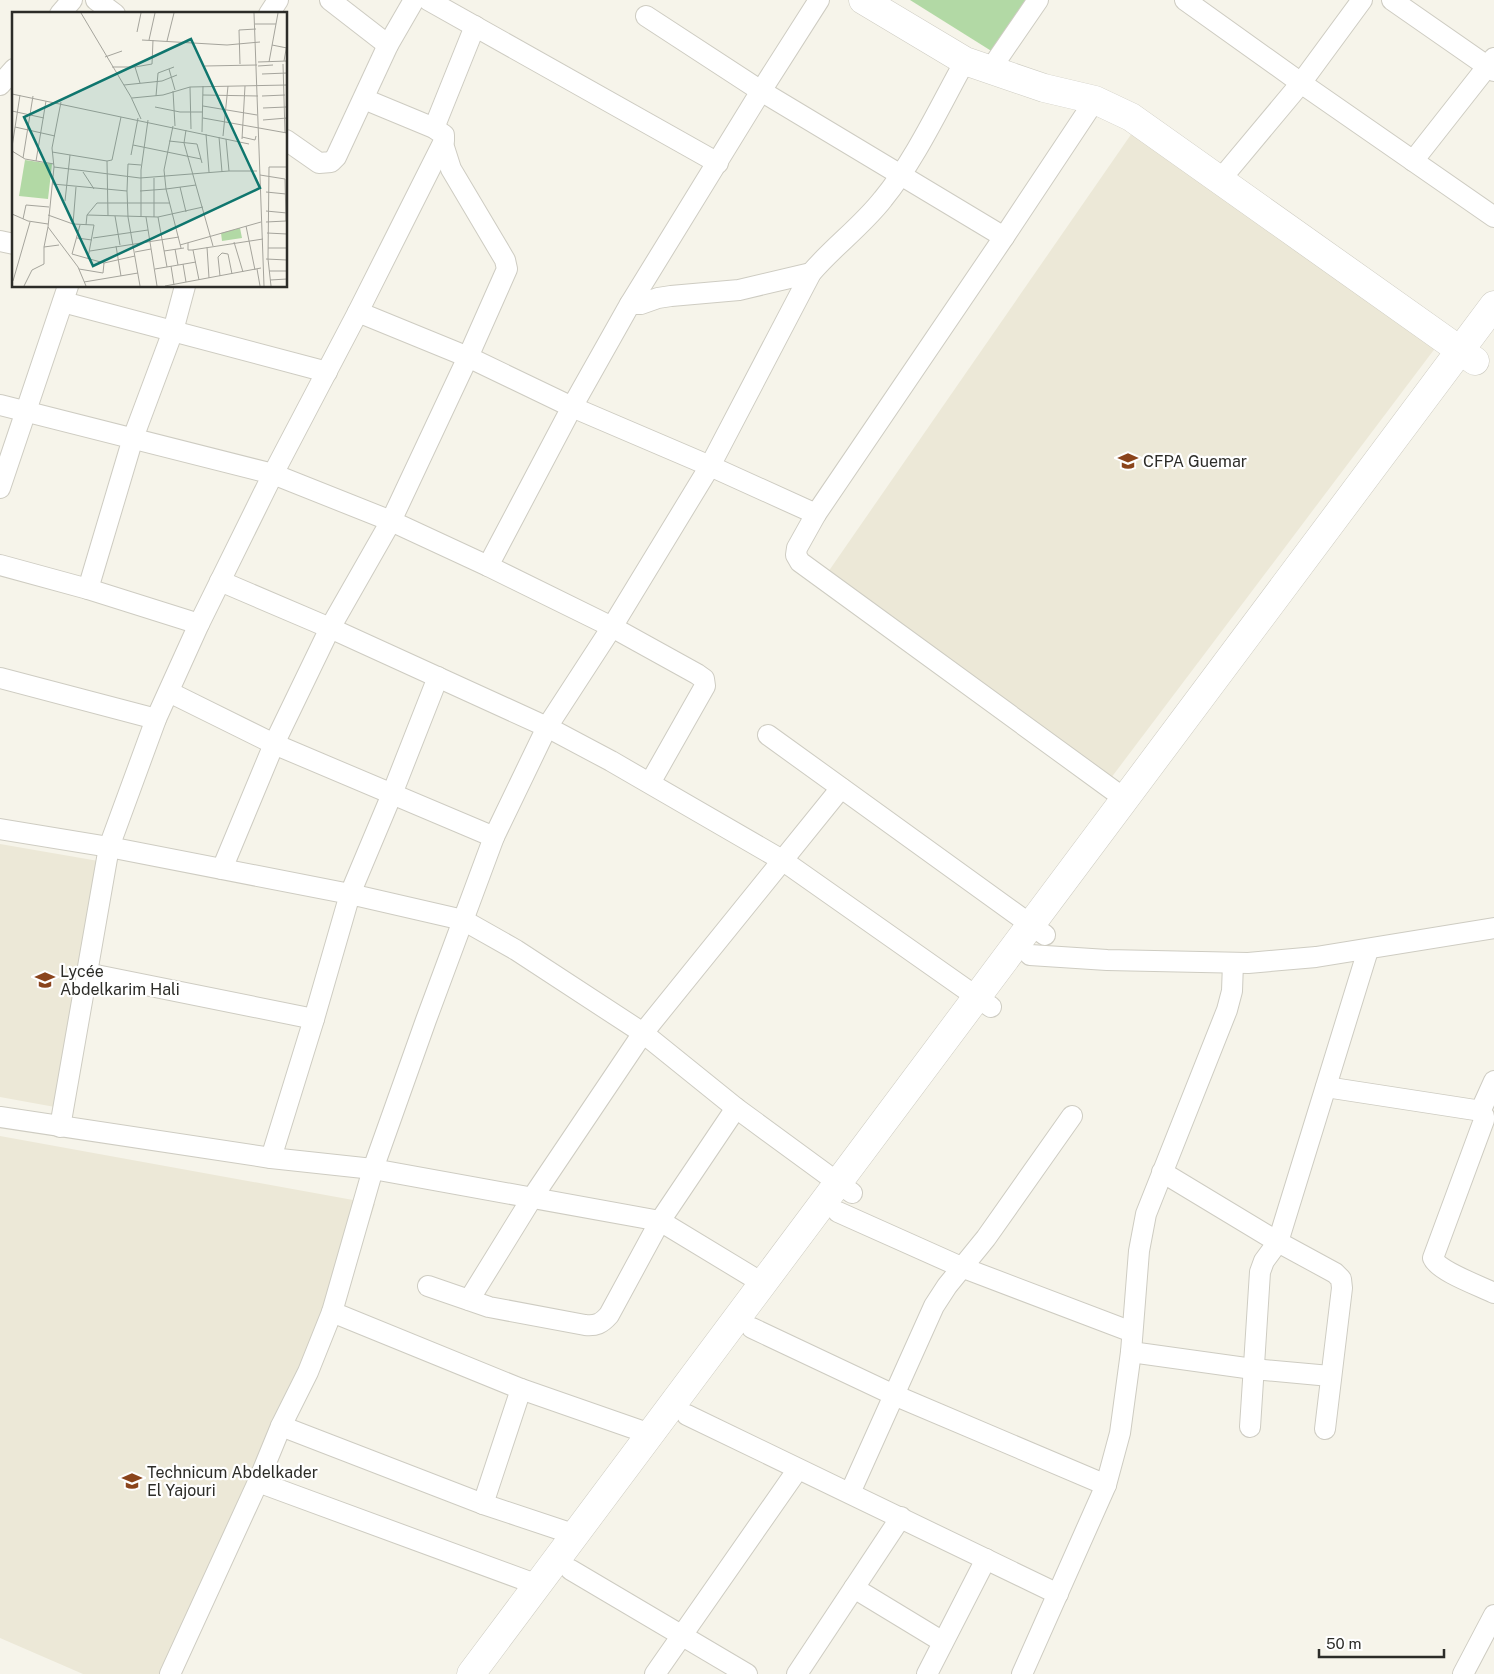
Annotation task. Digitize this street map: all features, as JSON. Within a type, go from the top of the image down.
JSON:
[{"type":"street","points":[[62,12],[72,0]]},
{"type":"street","points":[[96,0],[111,12]]},
{"type":"street","points":[[271,12],[278,0]]},
{"type":"street","points":[[330,0],[388,45]]},
{"type":"street","points":[[288,141],[319,162],[327,164],[332,162],[364,99],[388,45],[414,0]]},
{"type":"street","points":[[428,0],[718,163]]},
{"type":"street","points":[[488,566],[572,406],[630,304],[761,90],[819,0]]},
{"type":"street","points":[[863,0],[978,65],[1044,88],[1095,100],[1131,117],[1467,356]]},
{"type":"street","points":[[170,1674],[258,1482],[281,1426],[308,1372],[332,1312],[373,1169],[463,920],[494,837],[547,727],[612,627],[710,466],[811,273],[883,200],[978,65],[1038,0]]},
{"type":"street","points":[[1185,0],[1494,217]]},
{"type":"street","points":[[1220,180],[1301,83],[1362,0]]},
{"type":"street","points":[[1392,0],[1492,65],[1413,161]]},
{"type":"street","points":[[646,16],[761,90],[1004,237]]},
{"type":"street","points":[[60,1127],[109,847],[156,719],[199,624],[272,474],[358,312],[438,136],[474,26]]},
{"type":"street","points":[[0,85],[12,71]]},
{"type":"street","points":[[222,869],[274,744],[330,628],[391,521],[468,357],[507,264],[451,169],[438,136],[364,99]]},
{"type":"street","points":[[1095,100],[816,514],[797,548],[796,555],[800,562],[1125,799]]},
{"type":"street","points":[[630,304],[641,304],[671,296],[738,290],[811,273]]},
{"type":"street","points":[[88,589],[133,438],[173,330],[184,288]]},
{"type":"street","points":[[0,488],[66,294],[173,330],[327,372]]},
{"type":"street","points":[[492,1674],[752,1328],[843,1196],[984,1003],[1036,938],[1467,356],[1494,305]]},
{"type":"street","points":[[358,312],[468,357],[572,406],[816,514]]},
{"type":"street","points":[[1036,938],[1125,799],[1467,356],[1494,336]]},
{"type":"street","points":[[0,405],[272,474],[391,521],[488,566],[612,627],[704,679],[705,686],[702,694],[650,783]]},
{"type":"street","points":[[0,565],[88,589],[199,624]]},
{"type":"street","points":[[220,582],[330,628],[547,727],[650,783],[782,860],[984,1003]]},
{"type":"street","points":[[271,1158],[314,1020],[350,894],[438,677]]},
{"type":"street","points":[[0,678],[156,719]]},
{"type":"street","points":[[169,692],[274,744],[494,837]]},
{"type":"street","points":[[768,736],[841,788],[1036,938],[1107,960],[1233,963],[1316,957],[1494,928]]},
{"type":"street","points":[[469,1300],[532,1198],[643,1033],[841,788]]},
{"type":"street","points":[[0,829],[109,847],[350,894],[463,920],[516,950],[643,1033],[843,1196],[960,1267],[1131,1342],[1253,1370],[1330,1376]]},
{"type":"street","points":[[1250,1427],[1260,1272],[1264,1261],[1278,1242],[1368,950]]},
{"type":"street","points":[[1022,1674],[1106,1485],[1120,1433],[1142,1232],[1146,1214],[1227,1010],[1232,991],[1233,963]]},
{"type":"street","points":[[86,973],[314,1020]]},
{"type":"street","points":[[1480,1112],[1494,1081]]},
{"type":"street","points":[[1326,1087],[1480,1112],[1484,1116],[1433,1258],[1435,1263],[1443,1268],[1494,1293]]},
{"type":"street","points":[[428,1286],[489,1307],[584,1325],[601,1324],[609,1315],[660,1221],[736,1108]]},
{"type":"street","points":[[850,1493],[934,1306],[960,1267],[986,1238],[1072,1116]]},
{"type":"street","points":[[0,1117],[271,1158],[373,1169],[660,1221],[764,1284]]},
{"type":"street","points":[[1162,1172],[1278,1242],[1335,1273],[1341,1280],[1342,1288],[1324,1429]]},
{"type":"street","points":[[472,1674],[764,1284],[843,1196]]},
{"type":"street","points":[[332,1312],[522,1389],[650,1434]]},
{"type":"street","points":[[752,1328],[894,1395],[1106,1485]]},
{"type":"street","points":[[483,1504],[522,1389]]},
{"type":"street","points":[[687,1415],[1058,1594]]},
{"type":"street","points":[[281,1426],[483,1504],[576,1535]]},
{"type":"street","points":[[655,1674],[798,1469]]},
{"type":"street","points":[[258,1482],[538,1585]]},
{"type":"street","points":[[797,1674],[901,1518]]},
{"type":"street","points":[[927,1674],[986,1559]]},
{"type":"street","points":[[571,1570],[746,1674]]},
{"type":"street","points":[[854,1588],[943,1642]]},
{"type":"street","points":[[1463,1674],[1494,1615]]},
{"type":"shaded area","name":"CFPA Guemar","points":[[1132,133],[1436,347],[1111,778],[826,575]]},
{"type":"shaded area","name":"Lycée Abdelkarim Hali","points":[[0,844],[110,863],[66,1109],[0,1097]]},
{"type":"shaded area","name":"Technicum Abdelkader El Yajouri","points":[[0,1136],[375,1204],[335,1324],[179,1674],[83,1674],[0,1638]]},
{"type":"green space","points":[[910,0],[1027,0],[993,52]]},
{"type":"place","name":"CFPA Guemar","points":[[1128,461]]},
{"type":"place","name":"Lycée Abdelkarim Hali","points":[[45,980]]},
{"type":"place","name":"Technicum Abdelkader El Yajouri","points":[[132,1481]]}]
